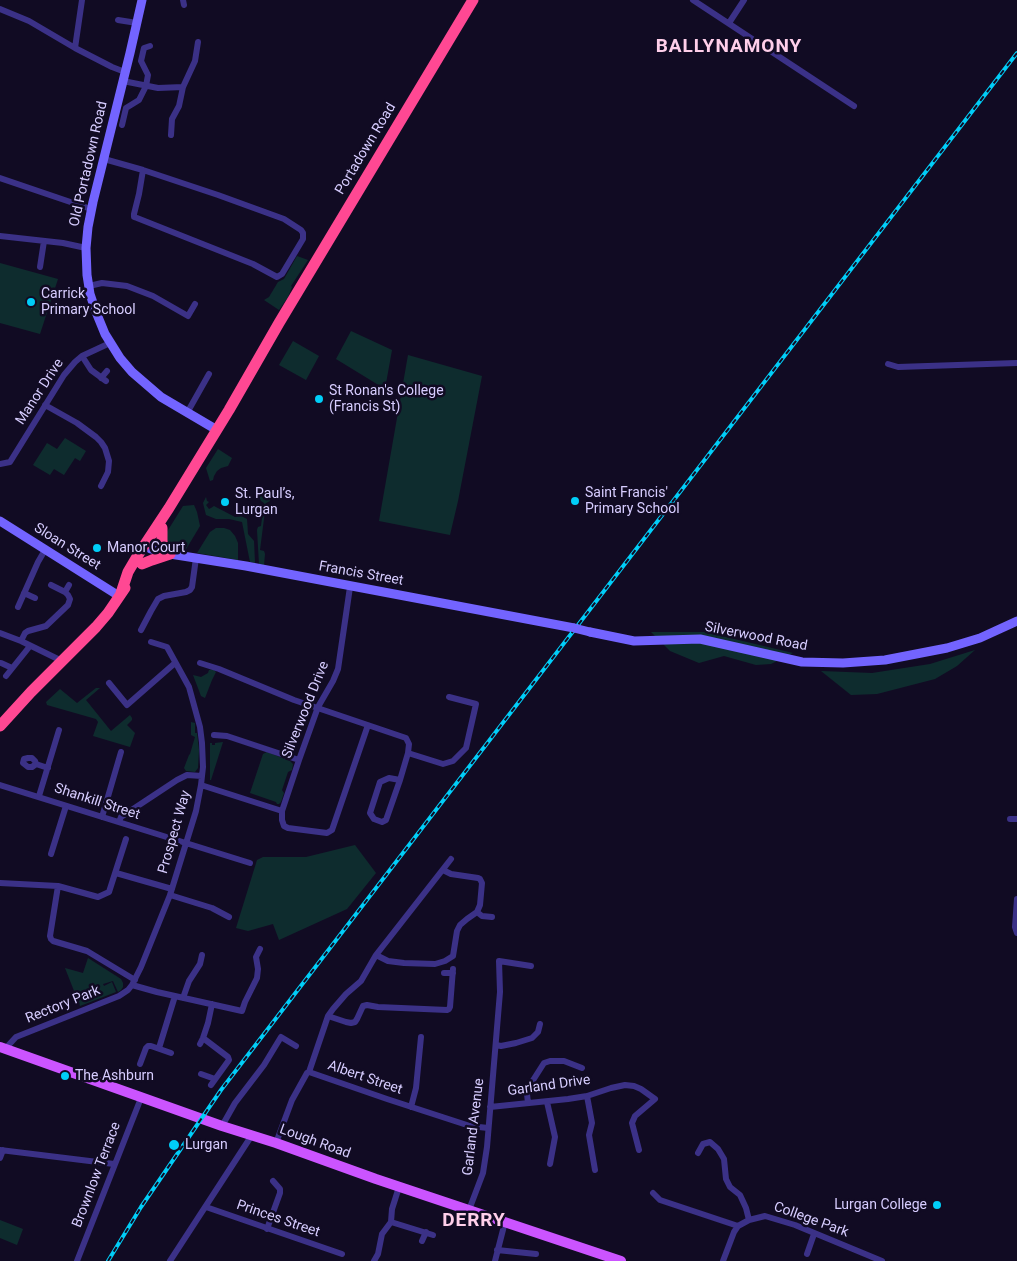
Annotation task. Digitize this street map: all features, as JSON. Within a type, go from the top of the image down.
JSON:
[{"type":"highway","name":"Portadown Road","points":[[169,508],[473,0]]},
{"type":"highway","points":[[120,595],[128,572],[162,528],[169,508]]},
{"type":"highway","points":[[0,726],[31,692],[96,628],[108,613],[142,564],[148,547],[169,508]]},
{"type":"highway","points":[[142,564],[170,554],[162,542],[162,528]]},
{"type":"main road","name":"Old Portadown Road","points":[[142,0],[91,209],[86,236],[89,286],[96,312],[110,343],[124,364],[161,397],[217,430]]},
{"type":"main road","name":"Sloan Street","points":[[0,521],[120,595]]},
{"type":"main road","name":"Francis Street","points":[[148,547],[170,554],[246,566],[574,628]]},
{"type":"main road","name":"Silverwood Road","points":[[574,628],[634,641],[700,639],[789,660],[843,663],[885,660],[947,648],[980,638],[1017,621]]},
{"type":"main road","name":"Lough Road","points":[[3,1048],[222,1126],[621,1261]]},
{"type":"street","points":[[75,48],[82,0]]},
{"type":"street","points":[[693,0],[854,106]]},
{"type":"street","points":[[729,23],[744,0]]},
{"type":"street","points":[[0,9],[29,21],[124,76],[146,86],[158,88],[183,87]]},
{"type":"street","points":[[118,20],[137,23]]},
{"type":"street","points":[[173,130],[172,119],[194,60],[198,42]]},
{"type":"street","points":[[122,125],[126,108],[139,100],[146,86],[148,75],[141,62],[144,48],[150,46]]},
{"type":"street","points":[[104,159],[142,170],[218,195],[284,219],[304,233],[303,239],[282,274],[277,277],[252,264],[134,217],[142,170]]},
{"type":"street","points":[[0,178],[91,209]]},
{"type":"street","points":[[0,236],[63,243],[86,248]]},
{"type":"street","points":[[40,268],[44,241]]},
{"type":"street","points":[[89,286],[102,283],[127,286],[153,296],[188,316],[195,304]]},
{"type":"street","name":"Manor Drive","points":[[0,464],[10,462],[64,375],[75,362],[82,356],[110,343]]},
{"type":"street","points":[[82,356],[91,370],[104,380],[107,371]]},
{"type":"street","points":[[888,364],[898,367],[1017,363]]},
{"type":"street","points":[[187,412],[209,374]]},
{"type":"street","points":[[45,405],[77,423],[96,436],[101,442],[109,461],[108,472],[101,486]]},
{"type":"street","points":[[18,607],[45,550]]},
{"type":"street","points":[[143,629],[158,599],[190,590],[196,558]]},
{"type":"street","points":[[21,641],[28,631],[46,626],[68,605],[70,599],[68,595],[51,585]]},
{"type":"street","points":[[65,592],[69,585]]},
{"type":"street","name":"Silverwood Drive","points":[[282,810],[318,707],[338,669],[350,587]]},
{"type":"street","points":[[24,593],[35,598]]},
{"type":"street","points":[[0,633],[62,661]]},
{"type":"street","name":"Prospect Way","points":[[133,983],[171,892],[196,811],[202,776],[202,743],[192,695],[167,647],[151,642]]},
{"type":"street","points":[[6,676],[30,646]]},
{"type":"street","points":[[1,662],[12,668]]},
{"type":"street","points":[[109,684],[127,705],[176,663]]},
{"type":"street","points":[[200,663],[220,669],[294,700],[406,738],[409,744],[408,753],[400,780],[386,820],[382,822],[374,819],[370,813],[380,782],[388,778],[400,780]]},
{"type":"street","points":[[408,753],[443,764],[453,761],[466,748],[476,706],[475,703],[449,697]]},
{"type":"street","points":[[201,785],[282,810],[284,826],[288,828],[327,834],[333,828],[368,725]]},
{"type":"street","points":[[39,796],[59,730]]},
{"type":"street","points":[[214,735],[227,736],[299,760]]},
{"type":"street","points":[[102,817],[121,752]]},
{"type":"street","points":[[36,764],[48,768]]},
{"type":"street","points":[[119,822],[121,817],[177,780],[187,775],[202,776]]},
{"type":"street","name":"Shankill Street","points":[[0,785],[250,863]]},
{"type":"street","points":[[52,854],[66,806]]},
{"type":"street","points":[[0,883],[58,886],[98,897],[109,892],[126,839]]},
{"type":"street","points":[[308,1072],[332,1009],[364,978],[376,955],[451,859]]},
{"type":"street","points":[[376,955],[388,960],[404,963],[435,964],[445,961],[452,956],[460,925],[477,912],[480,905],[482,883],[478,878],[452,874],[443,870]]},
{"type":"street","points":[[116,873],[212,908],[228,917]]},
{"type":"street","points":[[58,886],[50,936],[51,940],[87,951],[133,983],[175,996],[242,1011],[244,1002],[258,978],[256,957],[260,949]]},
{"type":"street","points":[[1017,899],[1015,927],[1017,933]]},
{"type":"street","points":[[477,912],[482,916],[492,917]]},
{"type":"street","points":[[183,998],[189,981],[200,964],[202,955]]},
{"type":"street","name":"Garland Avenue","points":[[469,1210],[483,1173],[500,992],[499,961],[532,966]]},
{"type":"street","points":[[328,1016],[351,1023],[357,1019],[363,1006],[367,1005],[449,1009],[453,971],[444,973]]},
{"type":"street","name":"Rectory Park","points":[[3,1048],[16,1037],[119,996],[133,983]]},
{"type":"street","points":[[159,1048],[175,996]]},
{"type":"street","points":[[201,1074],[213,1082],[229,1060],[228,1057],[202,1041],[212,1004]]},
{"type":"street","points":[[496,1045],[501,1046],[532,1038],[538,1032],[540,1024]]},
{"type":"street","points":[[222,1126],[234,1103],[264,1064],[281,1037],[296,1046]]},
{"type":"street","points":[[411,1107],[416,1088],[420,1037]]},
{"type":"street","points":[[140,1064],[146,1048],[151,1046],[171,1053]]},
{"type":"street","points":[[528,1103],[527,1094],[530,1085],[544,1063],[550,1060],[564,1060],[582,1068]]},
{"type":"street","name":"Albert Street","points":[[276,1143],[292,1100],[308,1072],[470,1126],[488,1128]]},
{"type":"street","name":"Garland Drive","points":[[490,1107],[547,1102],[586,1096],[625,1085],[640,1088],[654,1099],[635,1116],[632,1123],[639,1150]]},
{"type":"street","points":[[586,1096],[592,1118],[589,1135],[595,1170]]},
{"type":"street","name":"Brownlow Terrace","points":[[77,1261],[141,1098]]},
{"type":"street","points":[[547,1102],[554,1137],[550,1164]]},
{"type":"street","points":[[170,1261],[252,1135]]},
{"type":"street","points":[[698,1153],[703,1144],[710,1142],[718,1149],[724,1159],[726,1179],[730,1187],[740,1195],[749,1220]]},
{"type":"street","points":[[0,1158],[1,1150],[114,1164]]},
{"type":"street","points":[[266,1228],[280,1194],[280,1188],[273,1181]]},
{"type":"street","points":[[374,1261],[378,1254],[382,1234],[391,1222],[392,1209],[399,1187]]},
{"type":"street","points":[[653,1193],[660,1200],[738,1226],[723,1261]]},
{"type":"street","name":"Princes Street","points":[[206,1207],[342,1254]]},
{"type":"street","name":"College Park","points":[[738,1226],[749,1220],[764,1216],[795,1225],[882,1261]]},
{"type":"street","points":[[391,1222],[433,1235]]},
{"type":"street","points":[[495,1261],[505,1222]]},
{"type":"street","points":[[422,1241],[426,1232]]},
{"type":"street","points":[[807,1254],[814,1234]]},
{"type":"street","points":[[497,1250],[536,1254]]},
{"type":"green space","points":[[297,256],[308,260],[291,286],[288,297],[279,310],[264,300],[269,297],[278,282],[284,279]]},
{"type":"green space","name":"Carrick Primary School","points":[[0,263],[58,279],[40,334],[0,323]]},
{"type":"green space","points":[[351,331],[392,350],[385,389],[336,359]]},
{"type":"green space","points":[[293,341],[319,356],[306,380],[279,365]]},
{"type":"green space","points":[[408,355],[482,376],[450,535],[379,521]]},
{"type":"green space","points":[[65,438],[86,451],[80,461],[75,458],[64,475],[54,469],[50,475],[33,465],[47,443],[57,449]]},
{"type":"green space","points":[[218,449],[232,458],[228,466],[217,471],[213,480],[210,481],[206,468]]},
{"type":"green space","points":[[262,492],[269,492],[271,498],[266,503],[260,550],[264,551],[265,554],[264,565],[259,564],[257,530],[261,526],[264,503],[259,496]]},
{"type":"green space","points":[[206,497],[209,502],[206,505],[209,509],[214,506],[235,517],[241,516],[247,519],[248,534],[254,541],[255,563],[250,562],[242,522],[216,519],[206,515],[203,503]]},
{"type":"green space","points":[[194,505],[200,526],[185,551],[180,550],[169,544],[165,535],[183,506]]},
{"type":"green space","points":[[216,528],[230,530],[235,536],[238,543],[238,560],[197,553],[210,532]]},
{"type":"green space","points":[[651,632],[705,632],[793,653],[771,664],[756,665],[724,656],[699,663],[670,651]]},
{"type":"green space","points":[[975,650],[957,666],[935,679],[877,694],[851,695],[821,671],[872,673],[930,664]]},
{"type":"green space","points":[[213,669],[216,672],[205,698],[201,696],[193,675],[201,677]]},
{"type":"green space","points":[[96,688],[100,688],[86,700],[111,731],[130,715],[132,718],[127,725],[135,733],[130,747],[93,736],[98,722],[96,719],[47,705],[46,702],[60,689],[77,703]]},
{"type":"green space","points":[[191,722],[195,723],[199,750],[198,768],[195,772],[186,771],[184,768],[195,737],[191,735]]},
{"type":"green space","points":[[223,742],[210,780],[210,743],[215,745],[215,743]]},
{"type":"green space","points":[[267,752],[293,764],[292,770],[288,772],[282,790],[284,793],[279,804],[250,793],[263,754]]},
{"type":"green space","points":[[355,845],[376,873],[347,909],[279,940],[273,924],[248,931],[236,928],[257,860],[263,857],[306,857]]},
{"type":"green space","points":[[88,958],[121,979],[123,987],[118,992],[113,981],[103,984],[104,986],[112,982],[116,992],[80,1006],[65,968],[83,973]]},
{"type":"green space","points":[[0,1220],[23,1229],[17,1245],[0,1238]]},
{"type":"railway","points":[[108,1261],[141,1207],[221,1090],[1017,53]]},
{"type":"place","name":"Carrick Primary School","points":[[31,302]]},
{"type":"place","name":"St Ronan's College (Francis St)","points":[[319,399]]},
{"type":"place","name":"Saint Francis' Primary School","points":[[575,501]]},
{"type":"place","name":"St. Paul’s, Lurgan","points":[[225,502]]},
{"type":"place","name":"Manor Court","points":[[97,548]]},
{"type":"place","name":"The Ashburn","points":[[65,1076]]},
{"type":"place","name":"Lurgan","points":[[174,1145]]},
{"type":"place","name":"Lurgan College","points":[[937,1205]]},
{"type":"district","name":"BALLYNAMONY","points":[[729,47]]},
{"type":"district","name":"DERRY","points":[[474,1221]]}]
